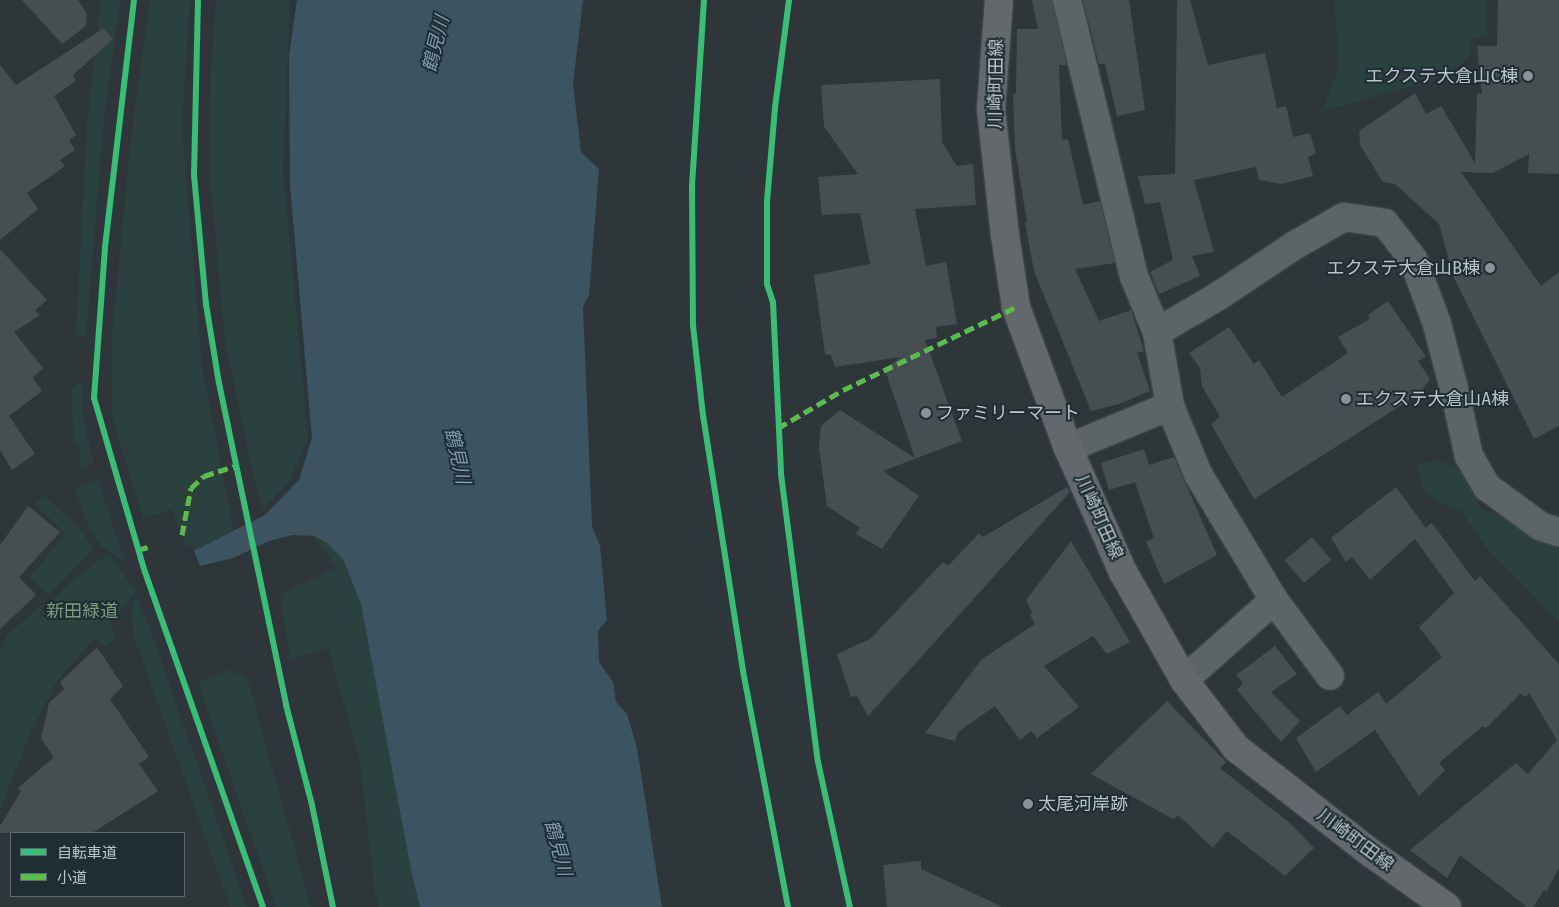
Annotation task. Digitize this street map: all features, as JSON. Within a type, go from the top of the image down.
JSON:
[{"type":"main road","name":"川崎町田線","points":[[999,0],[991,110],[1006,244],[1016,307],[1068,448],[1123,572],[1184,680],[1236,748],[1372,854],[1447,907]]},
{"type":"street","points":[[1067,0],[1134,276],[1157,332],[1170,406],[1198,474],[1274,600],[1330,676]]},
{"type":"street","points":[[1157,332],[1220,294],[1295,244],[1344,217],[1385,223],[1413,259],[1437,324],[1469,456],[1487,487],[1540,526],[1559,532]]},
{"type":"street","points":[[1068,448],[1170,406]]},
{"type":"street","points":[[1184,680],[1274,600]]},
{"type":"green space","points":[[101,0],[120,0],[103,128],[86,336],[76,335],[87,124]]},
{"type":"green space","points":[[150,0],[190,0],[182,130],[202,366],[234,531],[194,551],[192,545],[186,547],[172,509],[143,518],[112,416],[112,332],[132,130]]},
{"type":"green space","points":[[216,0],[290,0],[283,171],[308,438],[289,482],[263,509],[251,465],[225,340],[210,180],[211,69]]},
{"type":"green space","points":[[1334,0],[1487,0],[1487,35],[1470,39],[1470,56],[1457,67],[1428,82],[1322,111],[1339,66]]},
{"type":"green space","points":[[82,381],[83,419],[94,464],[80,469],[80,449],[73,438],[72,389]]},
{"type":"green space","points":[[1436,460],[1459,468],[1480,508],[1507,518],[1559,549],[1559,622],[1487,549],[1462,512],[1434,500],[1422,487],[1418,465]]},
{"type":"green space","points":[[98,480],[125,562],[100,545],[87,523],[75,488]]},
{"type":"green space","points":[[43,495],[77,524],[93,549],[48,596],[30,577],[66,534],[35,504]]},
{"type":"green space","points":[[314,536],[327,543],[343,559],[361,604],[412,875],[420,907],[379,907],[375,894],[360,762],[328,648],[290,660],[280,594],[336,567]]},
{"type":"green space","name":"新田緑道","points":[[109,553],[136,592],[110,621],[116,638],[106,647],[95,638],[56,682],[32,730],[0,809],[0,651],[7,635],[43,604],[40,618],[66,586]]},
{"type":"green space","points":[[136,594],[151,631],[247,907],[230,907],[134,637],[131,614]]},
{"type":"green space","points":[[227,670],[247,677],[311,907],[276,907],[198,683]]},
{"type":"water","name":"鶴見川","points":[[297,0],[583,0],[573,84],[581,152],[599,169],[589,295],[583,307],[592,526],[600,546],[607,620],[598,631],[599,662],[613,682],[616,702],[627,714],[637,748],[662,907],[420,907],[412,875],[361,604],[343,559],[327,543],[314,536],[292,535],[269,541],[233,558],[200,566],[194,551],[265,515],[299,480],[312,438],[290,185],[289,56]]},
{"type":"building","points":[[22,0],[78,0],[87,14],[86,26],[62,44]]},
{"type":"building","points":[[1032,0],[1052,0],[1067,65],[1059,65],[1062,140],[1068,139],[1083,205],[1100,201],[1115,263],[1075,269],[1099,321],[1131,310],[1144,351],[1137,353],[1150,391],[1119,404],[1091,411],[1034,271],[1025,222],[1027,222],[1015,149],[1013,94],[1016,94],[1017,29],[1038,29]]},
{"type":"building","points":[[1083,0],[1129,0],[1145,110],[1117,116],[1105,64],[1099,64]]},
{"type":"building","points":[[1177,0],[1190,0],[1208,65],[1265,53],[1277,108],[1286,106],[1293,137],[1310,133],[1316,153],[1308,157],[1313,176],[1281,184],[1259,180],[1256,167],[1194,180],[1214,252],[1192,256],[1200,276],[1159,294],[1150,272],[1173,260],[1160,202],[1145,204],[1138,176],[1175,174]]},
{"type":"building","name":"エクステ大倉山B棟","points":[[1498,0],[1559,0],[1559,174],[1528,173],[1529,154],[1493,173],[1461,172],[1541,286],[1559,272],[1559,426],[1534,439],[1454,278],[1439,224],[1395,184],[1383,182],[1360,145],[1359,131],[1415,93],[1426,114],[1441,106],[1475,163],[1477,94],[1482,94],[1477,46],[1497,46]]},
{"type":"building","points":[[104,28],[113,39],[73,75],[76,81],[54,96],[76,135],[69,140],[75,150],[60,160],[65,166],[27,193],[38,209],[0,240],[0,65],[16,85]]},
{"type":"building","points":[[940,79],[942,142],[957,166],[973,164],[976,205],[915,209],[926,266],[946,262],[957,324],[936,327],[937,338],[925,340],[962,441],[883,471],[919,496],[882,549],[856,534],[860,528],[827,506],[819,448],[821,426],[840,410],[915,458],[885,370],[900,357],[835,367],[831,355],[825,354],[814,275],[870,264],[860,213],[822,215],[818,177],[858,174],[824,127],[821,85]]},
{"type":"building","points":[[0,249],[47,300],[35,310],[40,315],[14,332],[43,368],[33,378],[42,391],[9,416],[35,454],[12,470],[0,450]]},
{"type":"building","name":"エクステ大倉山A棟","points":[[1388,301],[1426,357],[1418,361],[1430,379],[1419,394],[1254,499],[1211,424],[1220,417],[1202,386],[1200,368],[1189,353],[1229,327],[1254,364],[1259,360],[1282,397],[1348,353],[1338,337],[1370,319],[1368,315]]},
{"type":"building","points":[[1144,449],[1149,465],[1174,457],[1217,555],[1164,584],[1146,542],[1154,538],[1135,482],[1109,490],[1101,463]]},
{"type":"building","points":[[1067,487],[1070,492],[868,716],[857,696],[851,697],[837,654],[870,639],[943,562],[948,566],[979,533],[983,537]]},
{"type":"building","points":[[1396,487],[1426,528],[1432,523],[1475,581],[1480,576],[1559,664],[1559,868],[1546,892],[1544,890],[1533,907],[1527,907],[1460,855],[1447,878],[1410,850],[1516,763],[1528,774],[1557,740],[1529,693],[1525,697],[1521,693],[1486,728],[1483,726],[1439,763],[1445,770],[1419,796],[1375,730],[1316,772],[1296,738],[1340,706],[1347,715],[1378,692],[1386,704],[1442,657],[1419,627],[1454,593],[1415,539],[1370,580],[1352,557],[1346,562],[1331,538]]},
{"type":"building","points":[[28,506],[60,532],[19,577],[36,595],[0,629],[0,545]]},
{"type":"building","points":[[1312,537],[1331,560],[1304,583],[1284,560]]},
{"type":"building","points":[[1071,541],[1130,642],[1107,654],[1093,636],[1044,666],[1079,707],[1037,738],[1031,731],[1020,740],[995,706],[958,732],[955,741],[925,733],[982,659],[1035,624],[1030,615],[1032,613],[1026,600]]},
{"type":"building","points":[[1275,646],[1297,674],[1271,692],[1300,721],[1281,742],[1237,690],[1243,683],[1236,675]]},
{"type":"building","points":[[97,647],[123,686],[110,699],[149,757],[139,764],[158,791],[94,832],[0,833],[0,826],[21,791],[18,788],[54,757],[41,739],[49,703],[64,689],[60,682]]},
{"type":"building","points":[[1167,701],[1226,762],[1220,768],[1292,825],[1314,848],[1285,876],[1227,831],[1213,848],[1178,815],[1173,819],[1091,774]]},
{"type":"building","points":[[921,861],[921,869],[1003,907],[887,907],[883,865]]},
{"type":"marked path","points":[[778,428],[843,390],[1016,307]]},
{"type":"marked path","points":[[182,535],[191,488],[204,476],[237,465]]},
{"type":"marked path","points":[[138,550],[151,546]]},
{"type":"cycle path","points":[[134,0],[105,248],[94,398],[145,572],[263,907]]},
{"type":"cycle path","points":[[198,0],[194,175],[206,304],[219,383],[286,705],[312,805],[333,907]]},
{"type":"cycle path","points":[[704,0],[692,186],[693,325],[703,415],[743,671],[788,907]]},
{"type":"cycle path","points":[[789,0],[775,108],[767,201],[767,284],[773,302],[781,474],[818,762],[850,907]]},
{"type":"place","name":"エクステ大倉山C棟","points":[[1528,76]]},
{"type":"place","name":"エクステ大倉山B棟","points":[[1490,268]]},
{"type":"place","name":"エクステ大倉山A棟","points":[[1346,399]]},
{"type":"place","name":"ファミリーマート","points":[[926,413]]},
{"type":"place","name":"太尾河岸跡","points":[[1028,804]]}]
